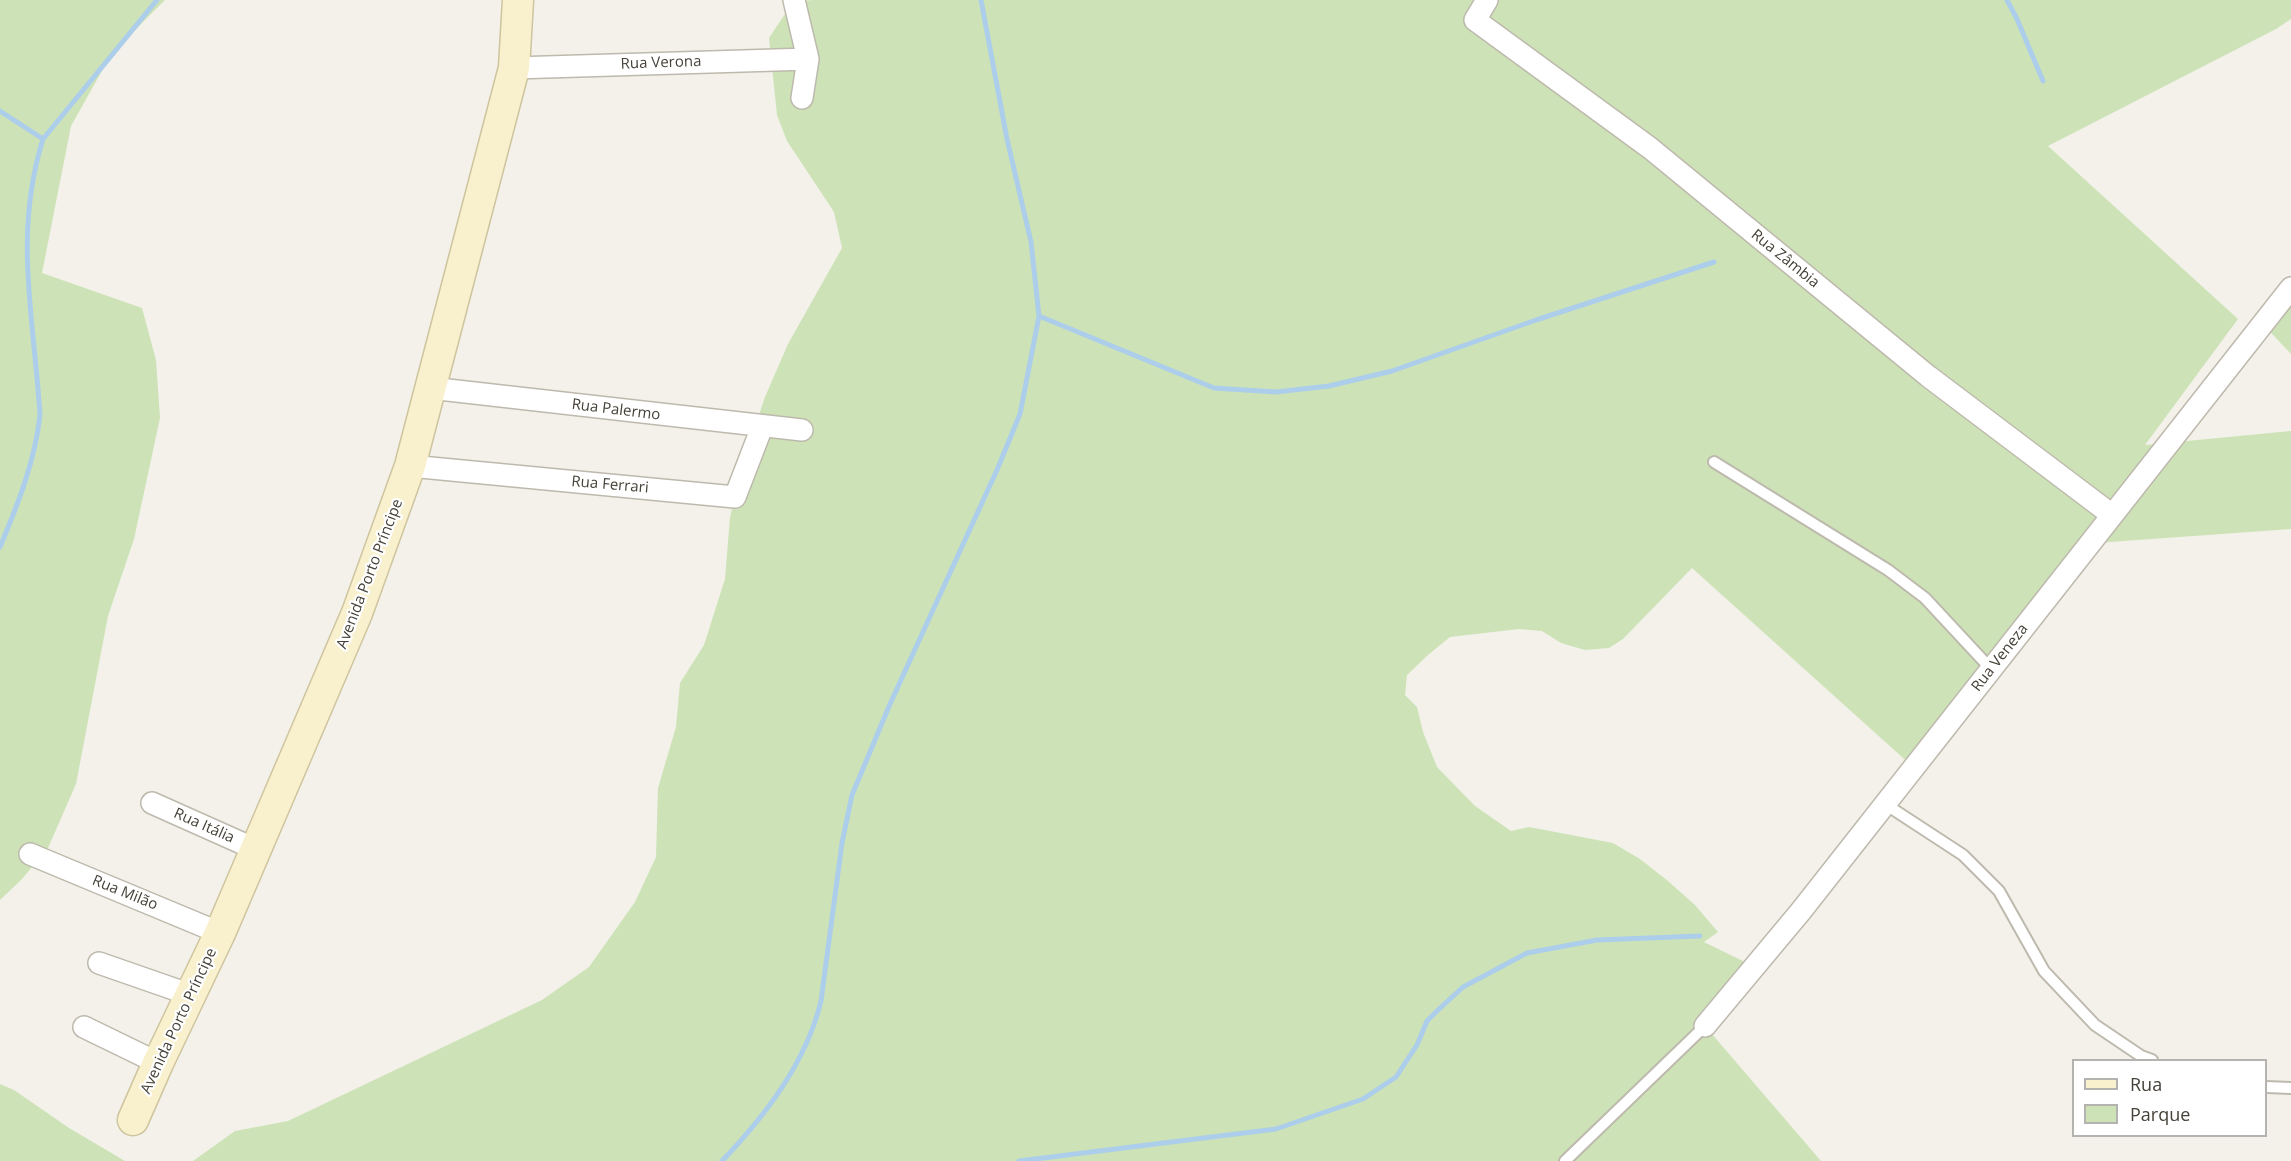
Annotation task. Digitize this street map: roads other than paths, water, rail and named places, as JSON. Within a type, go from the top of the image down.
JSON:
[{"type":"street","name":"Avenida Porto Príncipe","points":[[133,1120],[220,933],[357,613],[410,466],[514,68],[518,0]]},
{"type":"street","points":[[794,0],[808,59],[802,98]]},
{"type":"street","name":"Rua Zâmbia","points":[[1487,0],[1475,21],[1650,148],[1928,376],[2112,515]]},
{"type":"street","name":"Rua Verona","points":[[514,68],[808,59]]},
{"type":"street","name":"Rua Veneza","points":[[1705,1026],[1886,804],[2291,288]]},
{"type":"street","name":"Rua Palermo","points":[[430,388],[802,430]]},
{"type":"street","name":"Rua Ferrari","points":[[410,466],[735,497],[762,427]]},
{"type":"street","name":"Rua Itália","points":[[152,803],[255,849]]},
{"type":"street","name":"Rua Milão","points":[[30,854],[220,933]]},
{"type":"street","points":[[99,963],[191,995]]},
{"type":"street","points":[[84,1027],[158,1063]]},
{"type":"lane","points":[[1714,462],[1888,570],[1925,598],[1991,669]]},
{"type":"lane","points":[[1886,804],[1964,855],[1999,891],[2044,971],[2095,1025],[2141,1056],[2149,1059]]},
{"type":"lane","points":[[1565,1161],[1705,1026]]},
{"type":"lane","points":[[2267,1087],[2291,1088]]},
{"type":"waterway","points":[[0,547],[30,466],[40,415],[30,310],[27,243],[34,174],[43,139],[157,0]]},
{"type":"waterway","points":[[722,1161],[754,1126],[782,1087],[805,1046],[814,1024],[821,1001],[842,843],[852,795],[890,704],[997,470],[1020,414],[1039,316],[1031,242],[1007,139],[981,0]]},
{"type":"waterway","points":[[2007,0],[2043,81]]},
{"type":"waterway","points":[[0,111],[43,139]]},
{"type":"waterway","points":[[1039,316],[1214,388],[1276,392],[1329,386],[1392,371],[1536,320],[1714,262]]},
{"type":"waterway","points":[[1019,1161],[1276,1129],[1363,1099],[1396,1077],[1417,1045],[1427,1021],[1437,1011],[1463,987],[1527,953],[1597,940],[1700,936]]}]
